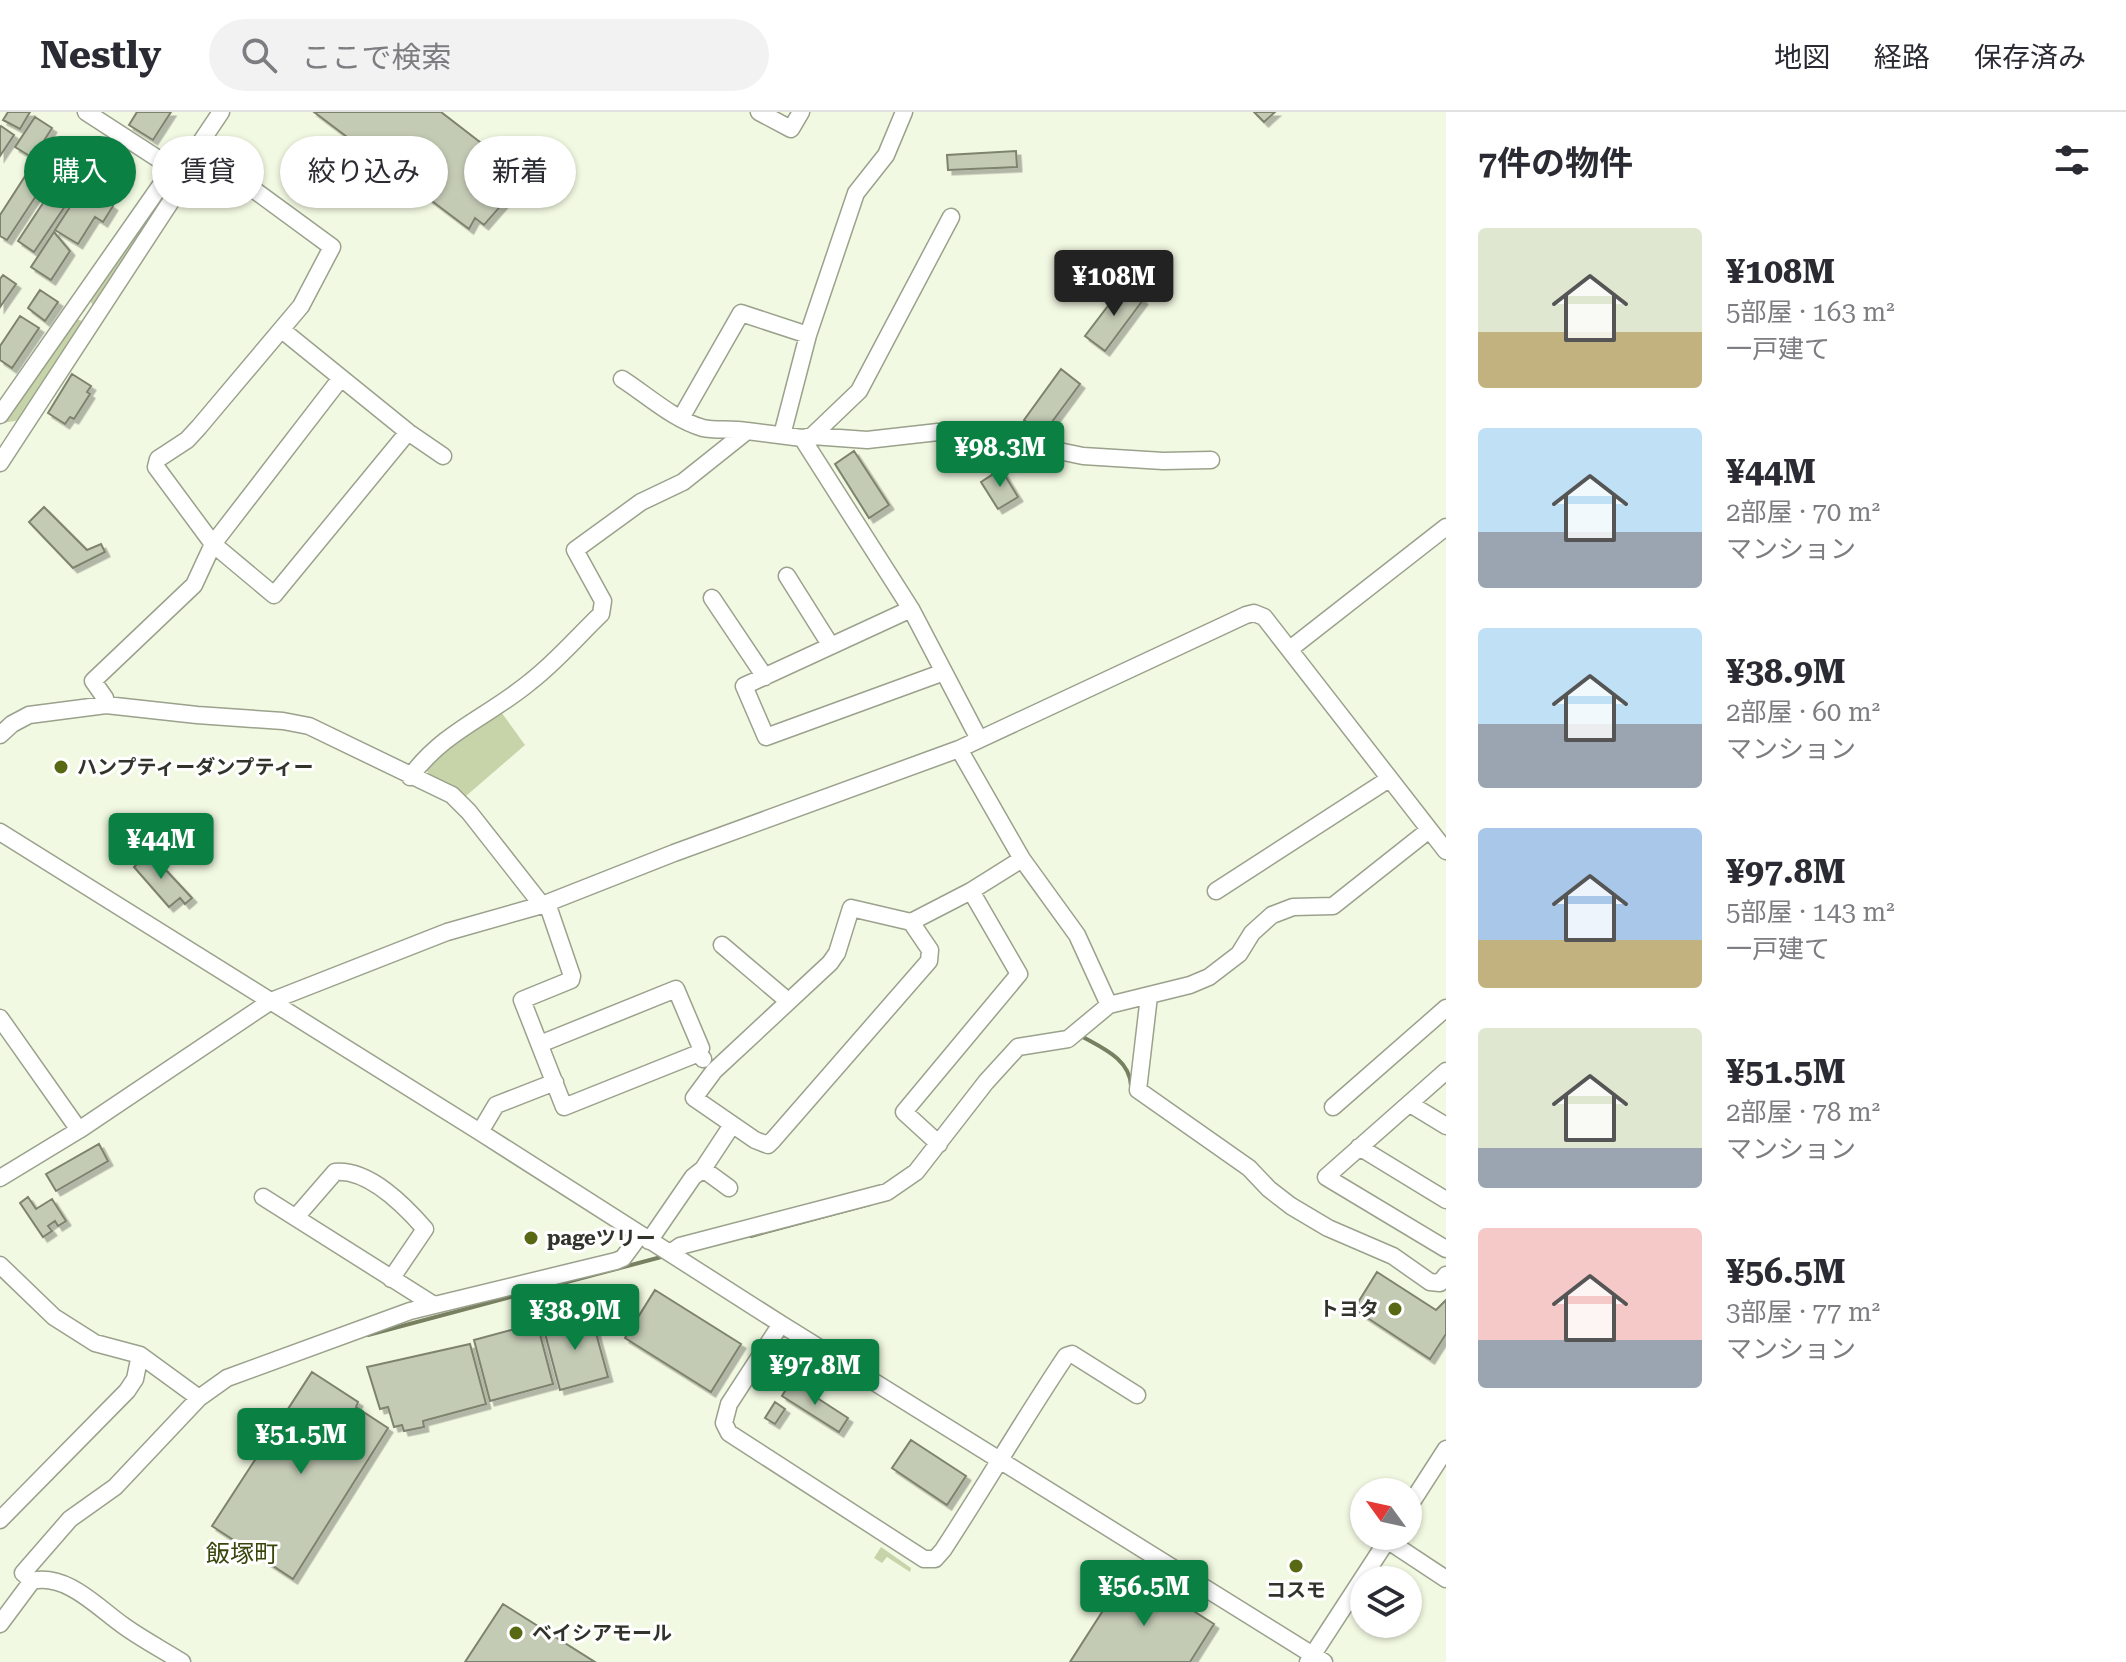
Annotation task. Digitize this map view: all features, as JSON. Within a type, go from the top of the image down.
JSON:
[{"type":"street","points":[[86,112],[152,155]]},
{"type":"street","points":[[205,136],[221,112]]},
{"type":"street","points":[[759,112],[791,129],[801,112]]},
{"type":"street","points":[[782,435],[808,335],[856,193],[886,155],[904,112]]},
{"type":"street","points":[[264,197],[332,247],[301,306],[282,330],[199,427],[187,440],[158,459],[156,467],[213,544],[274,595],[408,432]]},
{"type":"street","points":[[0,415],[152,198]]},
{"type":"street","points":[[1,457],[166,208]]},
{"type":"street","points":[[807,437],[859,391],[951,217]]},
{"type":"street","points":[[681,418],[741,313],[808,335]]},
{"type":"street","points":[[282,330],[408,432],[443,456]]},
{"type":"street","points":[[106,705],[105,698],[93,681],[194,585],[213,544],[341,378]]},
{"type":"street","points":[[622,379],[681,418],[705,429],[730,427],[782,435],[867,440],[938,432],[996,438],[1083,456],[1163,461],[1211,460]]},
{"type":"street","points":[[410,777],[449,736],[530,683],[601,614],[603,601],[575,550],[641,502],[683,482],[747,431]]},
{"type":"street","points":[[807,437],[911,609],[979,739]]},
{"type":"street","points":[[1290,649],[1446,527]]},
{"type":"street","points":[[787,576],[831,646]]},
{"type":"street","points":[[712,598],[765,677]]},
{"type":"street","points":[[911,609],[744,686],[766,737],[944,672]]},
{"type":"street","points":[[0,1178],[79,1130],[271,1001],[447,932],[544,904],[959,749],[1254,613],[1264,617],[1290,649],[1446,851]]},
{"type":"street","points":[[0,735],[29,715],[106,705],[309,726],[452,795],[544,904],[572,976],[571,980],[522,1000],[564,1107],[699,1053]]},
{"type":"street","points":[[959,749],[1022,859],[1077,935],[1109,1005]]},
{"type":"street","points":[[1216,891],[1389,779]]},
{"type":"street","points":[[670,1253],[680,1246],[887,1192],[916,1172],[1012,1052],[1027,1045],[1068,1039],[1109,1005],[1190,985],[1209,977],[1239,954],[1261,923],[1283,908],[1333,906],[1429,830]]},
{"type":"street","points":[[0,832],[1315,1660],[1381,1550]]},
{"type":"street","points":[[911,922],[930,950],[929,961],[768,1145],[761,1144],[694,1098],[714,1071],[833,959],[851,908],[911,922],[971,891],[1022,859]]},
{"type":"street","points":[[939,1144],[904,1112],[1019,974],[971,891]]},
{"type":"street","points":[[722,945],[788,1001]]},
{"type":"street","points":[[540,1044],[676,989],[701,1048],[699,1053],[708,1070],[714,1071]]},
{"type":"street","points":[[1149,996],[1138,1090],[1249,1168],[1269,1189],[1303,1213],[1328,1228],[1393,1256],[1430,1282],[1440,1283],[1446,1275]]},
{"type":"street","points":[[1333,1107],[1446,1008]]},
{"type":"street","points":[[0,1018],[79,1130]]},
{"type":"street","points":[[1446,1071],[1326,1177],[1446,1249]]},
{"type":"street","points":[[480,1132],[496,1105],[555,1082]]},
{"type":"street","points":[[1410,1104],[1446,1126]]},
{"type":"street","points":[[182,1662],[136,1635],[67,1586],[29,1579],[23,1573],[70,1519],[115,1487],[199,1398],[227,1378],[270,1360],[434,1305],[623,1258],[645,1238],[693,1177],[703,1169],[732,1125]]},
{"type":"street","points":[[1359,1147],[1446,1200]]},
{"type":"street","points":[[703,1169],[729,1188]]},
{"type":"street","points":[[296,1217],[335,1172],[351,1170],[400,1201],[425,1229],[391,1279]]},
{"type":"street","points":[[263,1197],[434,1305]]},
{"type":"street","points":[[0,1265],[54,1317],[95,1343],[140,1355],[199,1398]]},
{"type":"street","points":[[781,1324],[729,1404],[724,1423],[729,1433],[924,1559],[935,1559],[943,1550],[1066,1356],[1072,1354],[1137,1395]]},
{"type":"street","points":[[0,1520],[127,1391],[135,1379],[140,1355]]},
{"type":"street","points":[[1422,1486],[1446,1449]]},
{"type":"street","points":[[1405,1550],[1446,1579]]},
{"type":"street","points":[[0,1624],[29,1579]]},
{"type":"green space","points":[[152,208],[163,208],[93,306],[89,298]]},
{"type":"green space","points":[[77,319],[82,321],[83,326],[21,420],[2,423]]},
{"type":"green space","points":[[499,709],[525,745],[466,796],[435,779],[422,767]]},
{"type":"green space","points":[[881,1547],[911,1568],[910,1572],[887,1557],[882,1563],[874,1558]]},
{"type":"building","points":[[8,112],[30,112],[20,129],[3,120]]},
{"type":"building","points":[[137,112],[171,112],[152,139],[129,125]]},
{"type":"building","points":[[314,112],[441,112],[472,136],[464,136],[464,208],[499,208],[484,225],[475,218],[469,229],[441,208],[448,208],[448,136],[346,136]]},
{"type":"building","points":[[1254,112],[1275,112],[1264,122]]},
{"type":"building","points":[[35,117],[52,128],[47,136],[24,136],[24,152],[15,147]]},
{"type":"building","points":[[0,127],[14,135],[0,156]]},
{"type":"building","points":[[1016,151],[1017,167],[948,170],[947,155]]},
{"type":"building","points":[[24,178],[24,208],[28,208],[7,240],[0,236],[0,215]]},
{"type":"building","points":[[40,208],[64,208],[34,252],[18,241]]},
{"type":"building","points":[[69,208],[112,208],[103,222],[95,217],[78,244],[55,230]]},
{"type":"building","points":[[54,232],[70,251],[51,280],[31,267]]},
{"type":"building","points":[[3,275],[16,284],[0,307],[0,279]]},
{"type":"building","points":[[1124,285],[1143,300],[1105,351],[1085,336]]},
{"type":"building","points":[[40,290],[58,302],[45,321],[28,308]]},
{"type":"building","points":[[20,316],[39,328],[12,368],[0,360],[0,346]]},
{"type":"building","points":[[1061,369],[1080,384],[1043,434],[1024,420]]},
{"type":"building","points":[[72,374],[91,386],[87,392],[90,394],[74,419],[70,417],[65,424],[48,413]]},
{"type":"building","points":[[854,451],[889,505],[869,518],[835,464]]},
{"type":"building","points":[[1001,469],[1018,497],[998,509],[981,482]]},
{"type":"building","points":[[44,507],[87,550],[101,544],[105,552],[73,568],[29,522]]},
{"type":"building","points":[[149,852],[192,898],[185,904],[180,898],[169,907],[134,867]]},
{"type":"building","points":[[99,1144],[108,1161],[56,1191],[46,1174]]},
{"type":"building","points":[[28,1197],[36,1209],[52,1199],[66,1221],[58,1226],[55,1221],[48,1226],[52,1231],[43,1237],[20,1203]]},
{"type":"building","points":[[1377,1272],[1436,1310],[1446,1300],[1446,1334],[1430,1359],[1354,1309]]},
{"type":"building","points":[[655,1290],[741,1344],[711,1392],[625,1338]]},
{"type":"building","points":[[591,1315],[608,1377],[560,1390],[543,1326]]},
{"type":"building","points":[[537,1323],[553,1384],[490,1401],[474,1340]]},
{"type":"building","points":[[470,1344],[486,1404],[423,1421],[424,1427],[404,1431],[402,1425],[394,1427],[388,1407],[380,1409],[367,1367]]},
{"type":"building","points":[[312,1372],[358,1402],[356,1407],[388,1428],[293,1579],[212,1526]]},
{"type":"building","points":[[791,1381],[848,1418],[839,1432],[782,1396]]},
{"type":"building","points":[[775,1402],[785,1409],[775,1424],[765,1418]]},
{"type":"building","points":[[911,1440],[966,1476],[947,1505],[892,1468]]},
{"type":"building","points":[[1129,1570],[1214,1624],[1190,1662],[1070,1662]]},
{"type":"building","name":"ベイシアモール","points":[[503,1604],[595,1662],[465,1662]]},
{"type":"waterway","points":[[1081,1036],[1120,1061],[1126,1068],[1131,1086]]},
{"type":"waterway","points":[[751,1236],[870,1204]]},
{"type":"waterway","points":[[368,1335],[665,1256]]},
{"type":"place","name":"ハンプティーダンプティー","points":[[61,767]]},
{"type":"place","name":"pageツリー","points":[[531,1238]]},
{"type":"place","name":"トヨタ","points":[[1395,1309]]},
{"type":"place","name":"コスモ","points":[[1296,1566]]},
{"type":"place","name":"ベイシアモール","points":[[516,1633]]},
{"type":"district","name":"飯塚町","points":[[242,1554]]}]
